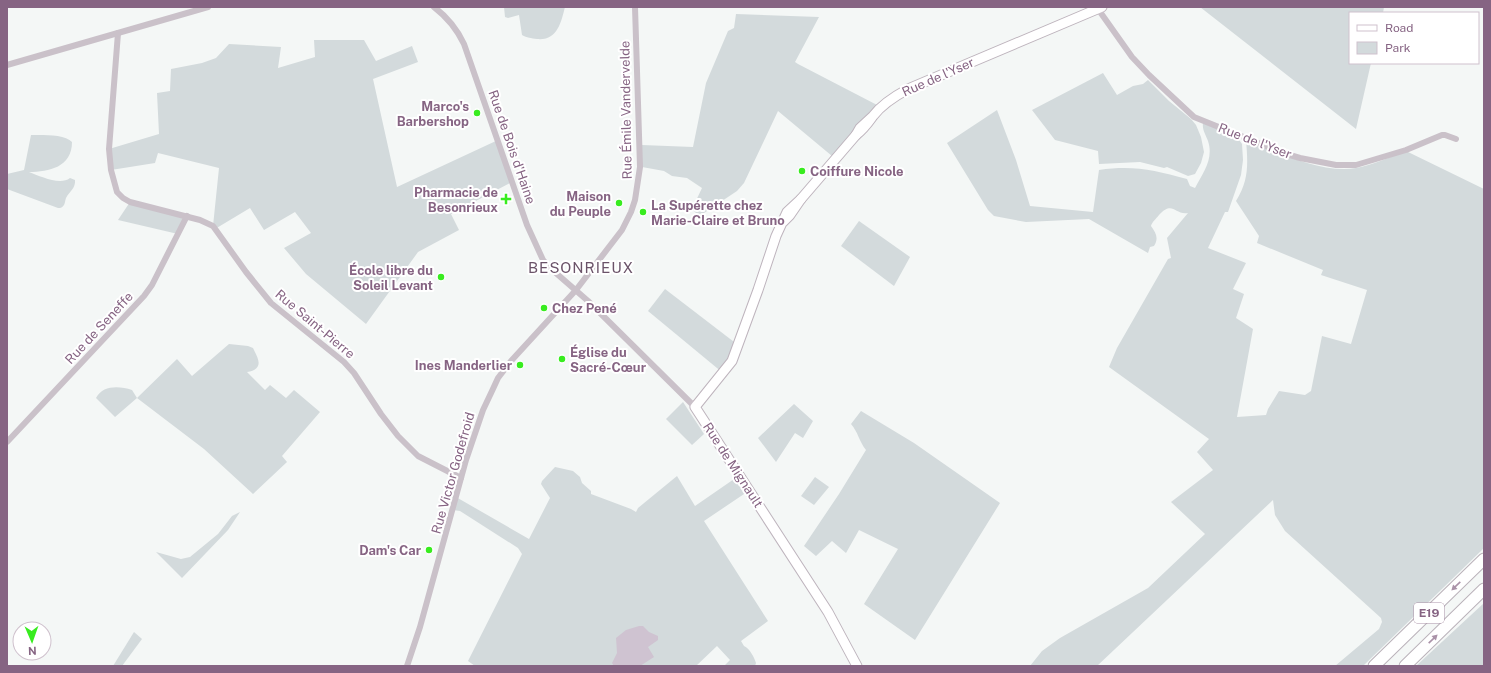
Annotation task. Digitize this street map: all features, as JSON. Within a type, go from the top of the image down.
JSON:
[{"type":"highway","name":"E19","points":[[1374,666],[1484,559]]},
{"type":"highway","name":"E19","points":[[1405,666],[1484,589]]},
{"type":"street","points":[[7,65],[208,7]]},
{"type":"street","name":"Rue de Bois d'Haine","points":[[434,7],[451,23],[459,33],[464,44],[527,225],[539,253],[549,267],[576,290]]},
{"type":"street","name":"Rue Émile Vandervelde","points":[[576,290],[622,230],[635,200],[640,167],[635,7]]},
{"type":"street","name":"Rue de l'Yser","points":[[695,407],[732,361],[773,244],[783,222],[860,128],[890,100],[908,89],[1100,8],[1132,57],[1194,117],[1283,153],[1330,164],[1356,165],[1406,150],[1442,135],[1456,140]]},
{"type":"street","name":"Rue Saint-Pierre","points":[[118,33],[109,149],[111,170],[115,188],[119,195],[126,200],[188,216],[212,226],[271,303],[344,362],[354,373],[381,414],[398,436],[418,456],[461,478]]},
{"type":"street","name":"Rue de Seneffe","points":[[7,442],[144,296],[152,285],[188,216]]},
{"type":"street","name":"Rue de Mignault","points":[[576,290],[695,407],[828,612],[857,666]]},
{"type":"street","name":"Rue Victor Godefroid","points":[[407,666],[420,627],[461,478],[483,410],[498,378],[523,346],[576,290]]},
{"type":"green space","points":[[504,7],[565,7],[560,25],[554,34],[544,39],[537,39],[522,35],[519,15],[508,18],[505,17]]},
{"type":"green space","points":[[1200,7],[1384,7],[1383,12],[1349,12],[1349,64],[1371,64],[1356,129]]},
{"type":"green space","points":[[736,14],[819,17],[795,62],[879,106],[832,156],[778,111],[744,183],[737,191],[701,215],[698,215],[692,209],[702,188],[687,178],[672,176],[664,171],[642,167],[642,145],[693,147],[706,83],[728,31],[734,28]]},
{"type":"green space","points":[[314,40],[364,40],[376,61],[412,46],[418,62],[373,79],[397,187],[498,140],[512,182],[451,214],[459,230],[418,252],[366,324],[306,274],[284,248],[311,233],[295,212],[264,230],[250,208],[215,229],[213,226],[219,168],[158,153],[155,163],[111,170],[109,149],[159,134],[157,93],[170,91],[171,69],[202,63],[216,58],[229,44],[281,47],[278,68],[315,57]]},
{"type":"green space","points":[[1103,73],[1117,95],[1133,86],[1143,84],[1148,80],[1169,101],[1191,119],[1196,125],[1201,137],[1204,152],[1201,163],[1195,174],[1188,176],[1167,167],[1164,168],[1140,162],[1099,164],[1098,151],[1055,140],[1032,110]]},
{"type":"green space","points":[[997,110],[1016,160],[1030,206],[1093,212],[1099,170],[1122,168],[1143,169],[1187,179],[1190,186],[1195,188],[1207,166],[1210,154],[1203,123],[1237,137],[1242,144],[1243,160],[1241,175],[1228,212],[1225,212],[1208,248],[1246,263],[1233,289],[1244,294],[1236,318],[1253,329],[1237,417],[1266,415],[1279,391],[1305,395],[1311,391],[1322,336],[1351,344],[1367,290],[1321,275],[1323,270],[1257,243],[1259,236],[1236,201],[1243,186],[1247,172],[1246,140],[1300,161],[1329,168],[1343,169],[1368,165],[1406,151],[1484,189],[1484,548],[1363,666],[1335,666],[1379,629],[1382,622],[1381,618],[1285,531],[1275,515],[1273,500],[1097,666],[1030,666],[1042,651],[1060,638],[1148,588],[1205,534],[1171,502],[1213,470],[1197,452],[1209,439],[1109,367],[1117,348],[1168,259],[1171,258],[1167,238],[1188,213],[1183,213],[1171,208],[1159,215],[1151,226],[1157,238],[1154,246],[1150,247],[1148,253],[1089,219],[1026,222],[994,216],[988,210],[947,143]]},
{"type":"green space","points":[[31,135],[59,136],[69,139],[72,142],[71,150],[64,162],[44,171],[29,172],[56,181],[70,178],[75,180],[73,188],[61,208],[7,189],[7,174],[24,170]]},
{"type":"green space","points":[[130,202],[187,216],[178,234],[118,220]]},
{"type":"green space","points":[[859,221],[910,257],[894,286],[841,246]]},
{"type":"green space","points":[[665,289],[738,345],[723,373],[648,311]]},
{"type":"green space","points":[[229,344],[253,348],[259,363],[256,369],[247,372],[265,390],[270,385],[286,398],[294,390],[320,412],[282,456],[287,462],[253,494],[204,449],[137,398],[177,359],[192,376]]},
{"type":"green space","points":[[117,387],[132,390],[137,398],[115,417],[96,398],[103,391]]},
{"type":"green space","points":[[683,402],[704,434],[692,445],[666,419]]},
{"type":"green space","points":[[794,404],[813,421],[803,438],[795,433],[776,462],[758,438]]},
{"type":"green space","points":[[861,411],[914,443],[1000,503],[915,640],[864,604],[898,549],[859,530],[846,553],[832,541],[816,556],[804,546],[866,450],[851,424]]},
{"type":"green space","points":[[555,467],[573,471],[580,477],[582,483],[591,491],[591,494],[636,512],[638,508],[677,476],[695,506],[737,477],[747,492],[704,521],[768,621],[741,641],[753,656],[756,663],[755,666],[724,666],[730,660],[717,646],[696,666],[475,666],[468,661],[522,554],[518,548],[460,511],[453,510],[456,497],[529,539],[550,498],[541,484],[542,481]]},
{"type":"green space","points":[[815,477],[829,487],[814,505],[801,496]]},
{"type":"green space","points":[[240,512],[228,530],[182,578],[156,552],[181,559],[190,557],[218,534],[232,516]]},
{"type":"green space","points":[[1484,603],[1484,666],[1416,666]]},
{"type":"green space","points":[[134,632],[142,639],[122,666],[113,666]]},
{"type":"shaded area","points":[[643,626],[649,632],[658,636],[658,640],[648,647],[654,657],[640,666],[614,666],[612,663],[617,653],[616,638],[626,630]]},
{"type":"place","name":"Marco's Barbershop","points":[[477,113]]},
{"type":"place","name":"Coiffure Nicole","points":[[802,171]]},
{"type":"place","name":"Pharmacie de Besonrieux","points":[[506,199]]},
{"type":"place","name":"Maison du Peuple","points":[[619,203]]},
{"type":"place","name":"La Supérette chez Marie-Claire et Bruno","points":[[643,212]]},
{"type":"place","name":"École libre du Soleil Levant","points":[[441,277]]},
{"type":"place","name":"Chez Pené","points":[[544,308]]},
{"type":"place","name":"Église du Sacré-Cœur","points":[[562,359]]},
{"type":"place","name":"Ines Manderlier","points":[[520,365]]},
{"type":"place","name":"Dam's Car","points":[[429,550]]},
{"type":"district","name":"BESONRIEUX","points":[[581,267]]}]
